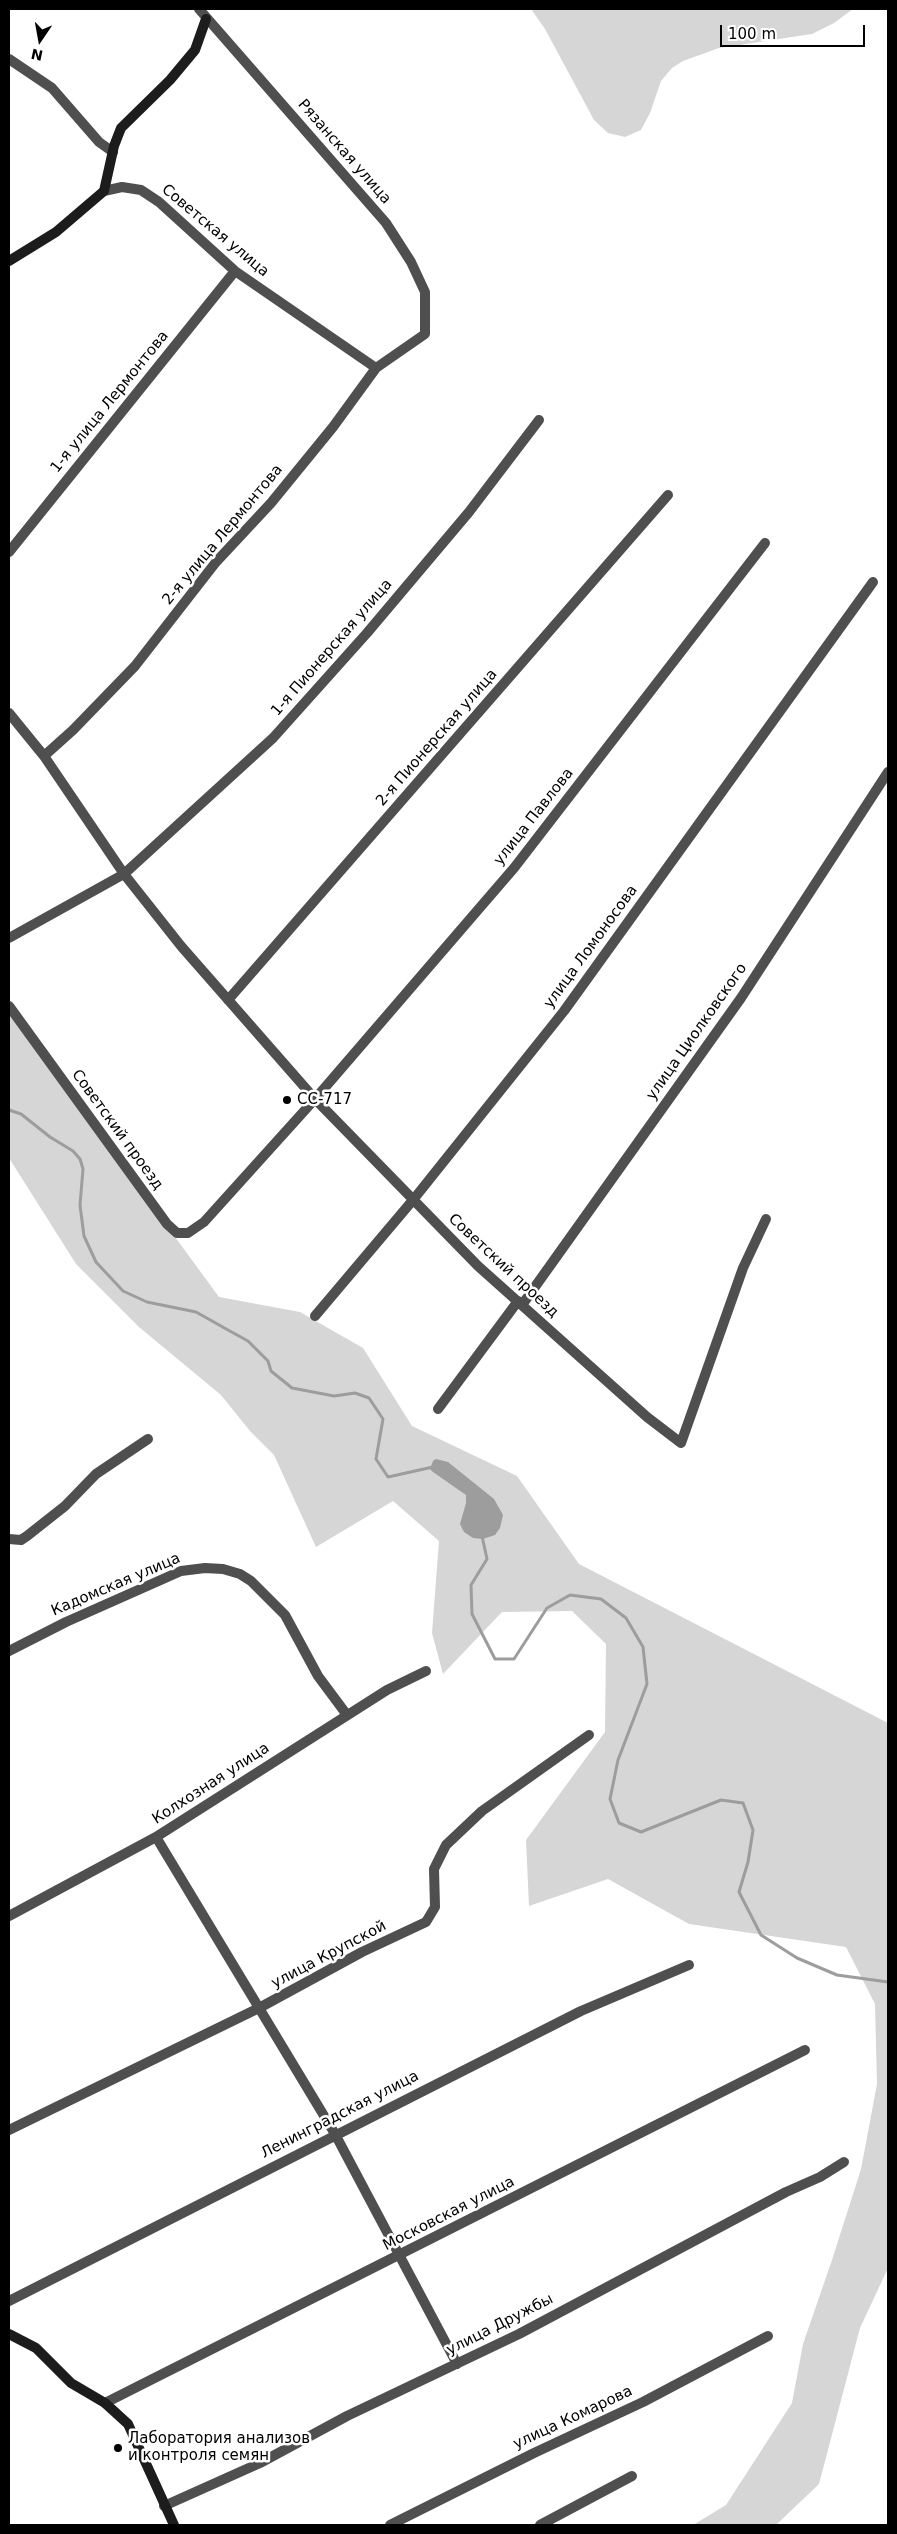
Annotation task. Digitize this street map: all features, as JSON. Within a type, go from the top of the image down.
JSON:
[{"type":"street","name":"Рязанская улица","points":[[199,9],[386,223],[411,262],[425,292],[425,334]]},
{"type":"street","points":[[9,261],[56,232],[104,191],[117,135],[126,121],[170,80],[194,50],[206,19]]},
{"type":"street","points":[[9,59],[52,88],[99,142],[112,152]]},
{"type":"street","name":"Советская улица","points":[[104,191],[122,186],[141,190],[159,202],[235,271],[376,368]]},
{"type":"street","name":"1-я улица Лермонтова","points":[[9,552],[235,271]]},
{"type":"street","name":"2-я улица Лермонтова","points":[[44,756],[73,730],[135,666],[216,562],[271,502],[334,427],[376,368],[425,334]]},
{"type":"street","name":"1-я Пионерская улица","points":[[124,874],[273,738],[367,633],[469,512],[539,420]]},
{"type":"street","name":"2-я Пионерская улица","points":[[228,1000],[668,496]]},
{"type":"street","name":"улица Павлова","points":[[315,1099],[514,868],[766,544]]},
{"type":"street","name":"улица Ломоносова","points":[[315,1316],[413,1200],[564,1011],[873,582]]},
{"type":"street","name":"Советский проезд","points":[[9,713],[44,756],[124,874],[181,946],[315,1099],[478,1266],[647,1417],[682,1444],[743,1268],[766,1219]]},
{"type":"street","name":"улица Циолковского","points":[[438,1409],[520,1303],[741,998],[888,772]]},
{"type":"street","points":[[9,938],[124,874]]},
{"type":"street","name":"Советский проезд","points":[[9,1006],[167,1224],[177,1233],[188,1233],[204,1222],[315,1099]]},
{"type":"street","points":[[9,1540],[21,1540],[27,1536],[65,1506],[96,1474],[148,1439]]},
{"type":"street","name":"Кадомская улица","points":[[9,1651],[66,1622],[181,1571],[205,1568],[223,1570],[240,1574],[251,1581],[285,1615],[318,1676],[347,1715]]},
{"type":"street","name":"Колхозная улица","points":[[9,1916],[156,1838],[387,1690],[426,1671]]},
{"type":"street","name":"улица Крупской","points":[[9,2130],[259,2008],[362,1952],[426,1922],[435,1907],[434,1869],[446,1845],[482,1811],[589,1734]]},
{"type":"street","points":[[156,1838],[335,2134],[457,2364]]},
{"type":"street","name":"Ленинградская улица","points":[[9,2301],[335,2134],[581,2011],[689,1965]]},
{"type":"street","name":"Московская улица","points":[[105,2403],[805,2050]]},
{"type":"street","name":"улица Дружбы","points":[[164,2506],[260,2463],[347,2416],[457,2364],[664,2258],[786,2192],[820,2177],[844,2162]]},
{"type":"street","points":[[9,2334],[36,2348],[71,2383],[105,2403],[128,2424],[174,2525]]},
{"type":"street","name":"улица Комарова","points":[[390,2525],[534,2453],[643,2402],[768,2336]]},
{"type":"street","points":[[540,2525],[632,2476]]},
{"type":"shaded area","points":[[531,9],[853,9],[834,23],[812,34],[719,48],[683,61],[672,68],[661,81],[650,113],[641,130],[625,137],[608,133],[594,120],[545,29]]},
{"type":"shaded area","points":[[9,1010],[219,1297],[300,1312],[363,1348],[412,1426],[517,1476],[579,1564],[888,1723],[888,2268],[860,2328],[819,2484],[776,2525],[693,2525],[726,2505],[792,2403],[803,2344],[861,2169],[877,2084],[875,2004],[846,1947],[689,1924],[608,1879],[529,1906],[526,1840],[605,1732],[606,1644],[572,1611],[502,1612],[443,1674],[432,1633],[439,1541],[393,1501],[316,1547],[274,1455],[250,1431],[221,1395],[139,1327],[76,1264],[9,1158]]},
{"type":"shaded area","points":[[436,1459],[448,1462],[494,1499],[503,1515],[500,1528],[495,1535],[483,1539],[473,1538],[464,1532],[460,1524],[466,1503],[466,1495],[430,1469],[433,1461]]},
{"type":"waterway","points":[[9,1110],[21,1114],[50,1137],[73,1151],[80,1159],[83,1169],[80,1205],[84,1236],[96,1262],[123,1291],[147,1302],[196,1312],[248,1341],[268,1361],[271,1371],[292,1388],[334,1396],[355,1393],[369,1398],[383,1419],[376,1459],[388,1477],[433,1467]]},
{"type":"waterway","points":[[482,1536],[487,1559],[471,1585],[472,1614],[495,1659],[514,1659],[547,1608],[570,1595],[601,1599],[626,1618],[643,1647],[647,1684],[618,1760],[610,1799],[619,1823],[641,1832],[721,1800],[743,1803],[753,1830],[748,1862],[739,1892],[761,1935],[797,1958],[837,1975],[888,1982]]},
{"type":"place","name":"СС-717","points":[[287,1100]]},
{"type":"place","name":"Лаборатория анализов и контроля семян","points":[[118,2448]]}]
